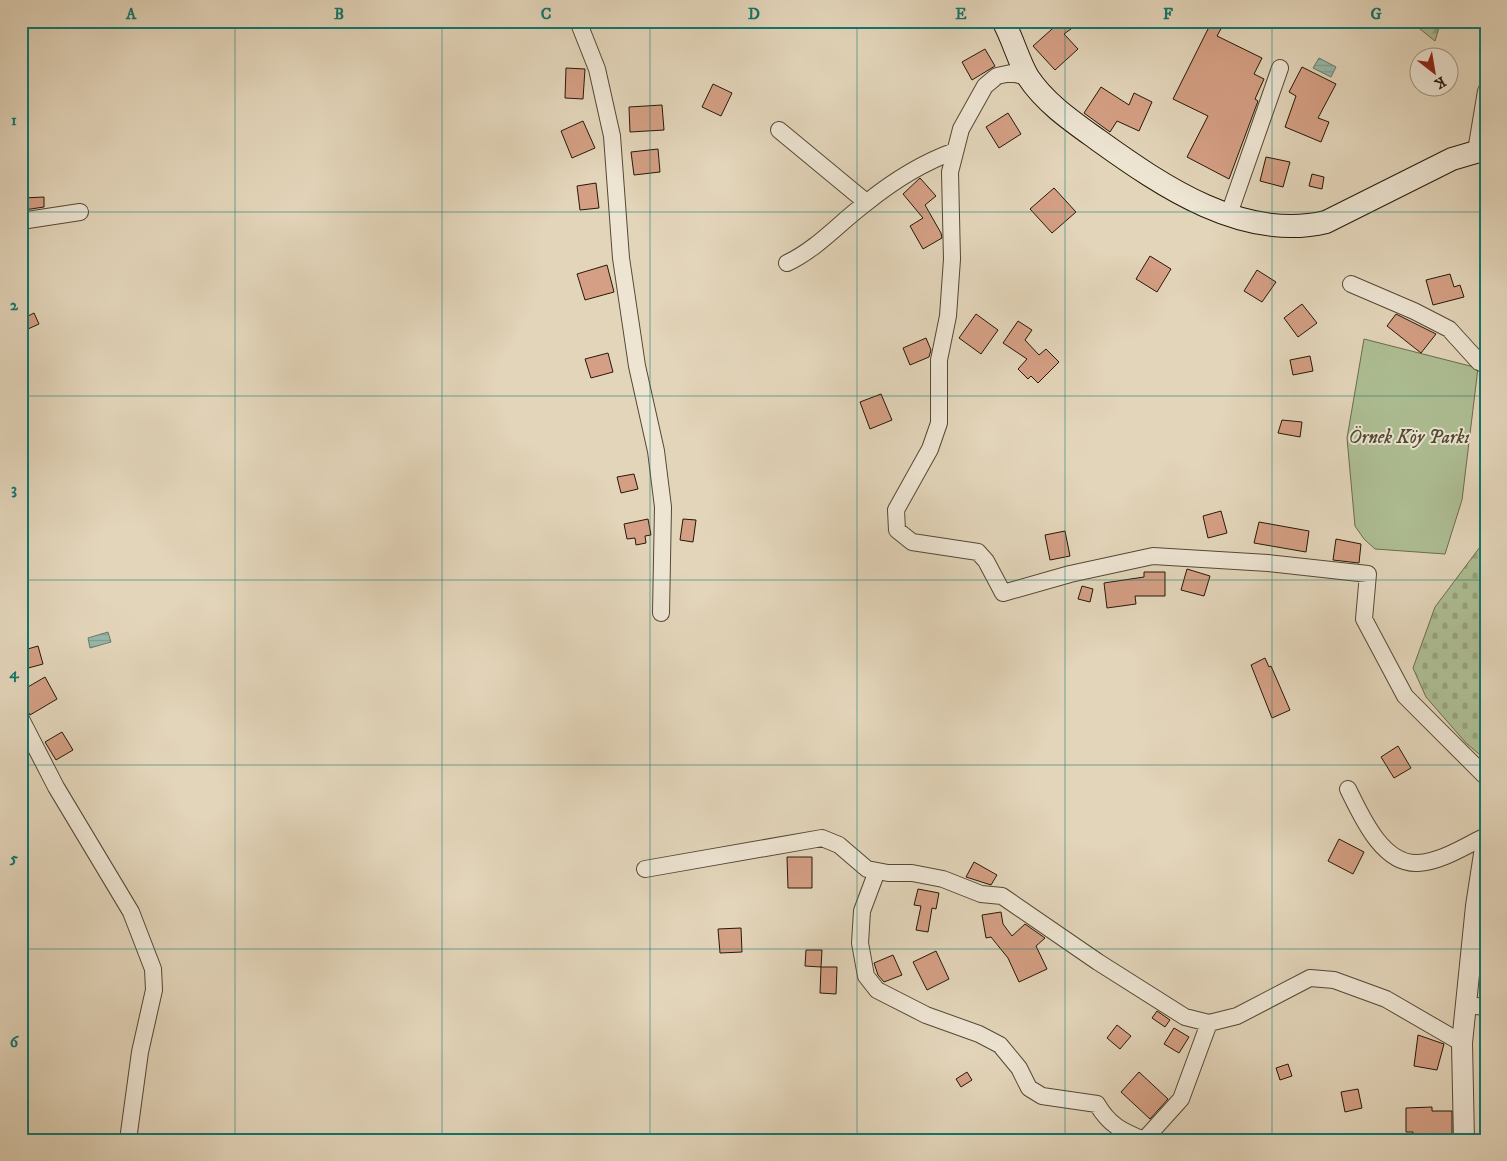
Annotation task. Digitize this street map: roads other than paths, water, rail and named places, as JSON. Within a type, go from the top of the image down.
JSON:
[{"type":"main road","points":[[1003,21],[1028,77],[1058,110],[1129,162],[1183,195],[1229,214],[1284,227],[1310,226],[1326,222],[1452,158],[1481,150]]},
{"type":"street","points":[[578,21],[597,69],[612,136],[622,258],[637,366],[656,451],[663,507],[661,612]]},
{"type":"street","points":[[1229,214],[1280,68]]},
{"type":"street","points":[[1028,77],[1011,73],[997,76],[984,86],[961,129],[950,172],[952,259],[948,316],[939,360],[939,423],[930,449],[896,510],[897,530],[912,542],[978,552],[986,562],[1003,593],[1070,574],[1153,556],[1268,564],[1368,574],[1364,619],[1405,696],[1486,777]]},
{"type":"street","points":[[1481,150],[1486,91]]},
{"type":"street","points":[[779,130],[866,202]]},
{"type":"street","points":[[787,263],[805,254],[866,202],[939,157],[955,151]]},
{"type":"street","points":[[21,221],[80,212]]},
{"type":"street","points":[[1351,284],[1414,311],[1449,329],[1479,362],[1486,365]]},
{"type":"street","points":[[21,720],[52,780],[130,912],[153,969],[154,990],[140,1052],[128,1140]]},
{"type":"street","points":[[1348,789],[1365,824],[1379,843],[1392,854],[1405,861],[1418,864],[1440,858],[1486,836]]},
{"type":"street","points":[[645,870],[822,838],[839,845],[867,870],[912,873],[935,878],[981,894],[1002,896],[1098,962],[1185,1017],[1209,1023],[1237,1016],[1310,978],[1334,980],[1386,999],[1462,1043]]},
{"type":"street","points":[[1464,1140],[1462,1043],[1486,840]]},
{"type":"street","points":[[877,872],[862,912],[860,943],[866,976],[877,990],[926,1015],[979,1034],[1000,1044],[1019,1068],[1028,1088],[1042,1096],[1097,1104],[1105,1118],[1117,1127],[1144,1140],[1181,1099],[1209,1023]]},
{"type":"street","points":[[1466,1006],[1486,1007]]},
{"type":"park label","name":"Örnek Köy Parkı","points":[[1409,437]]}]
